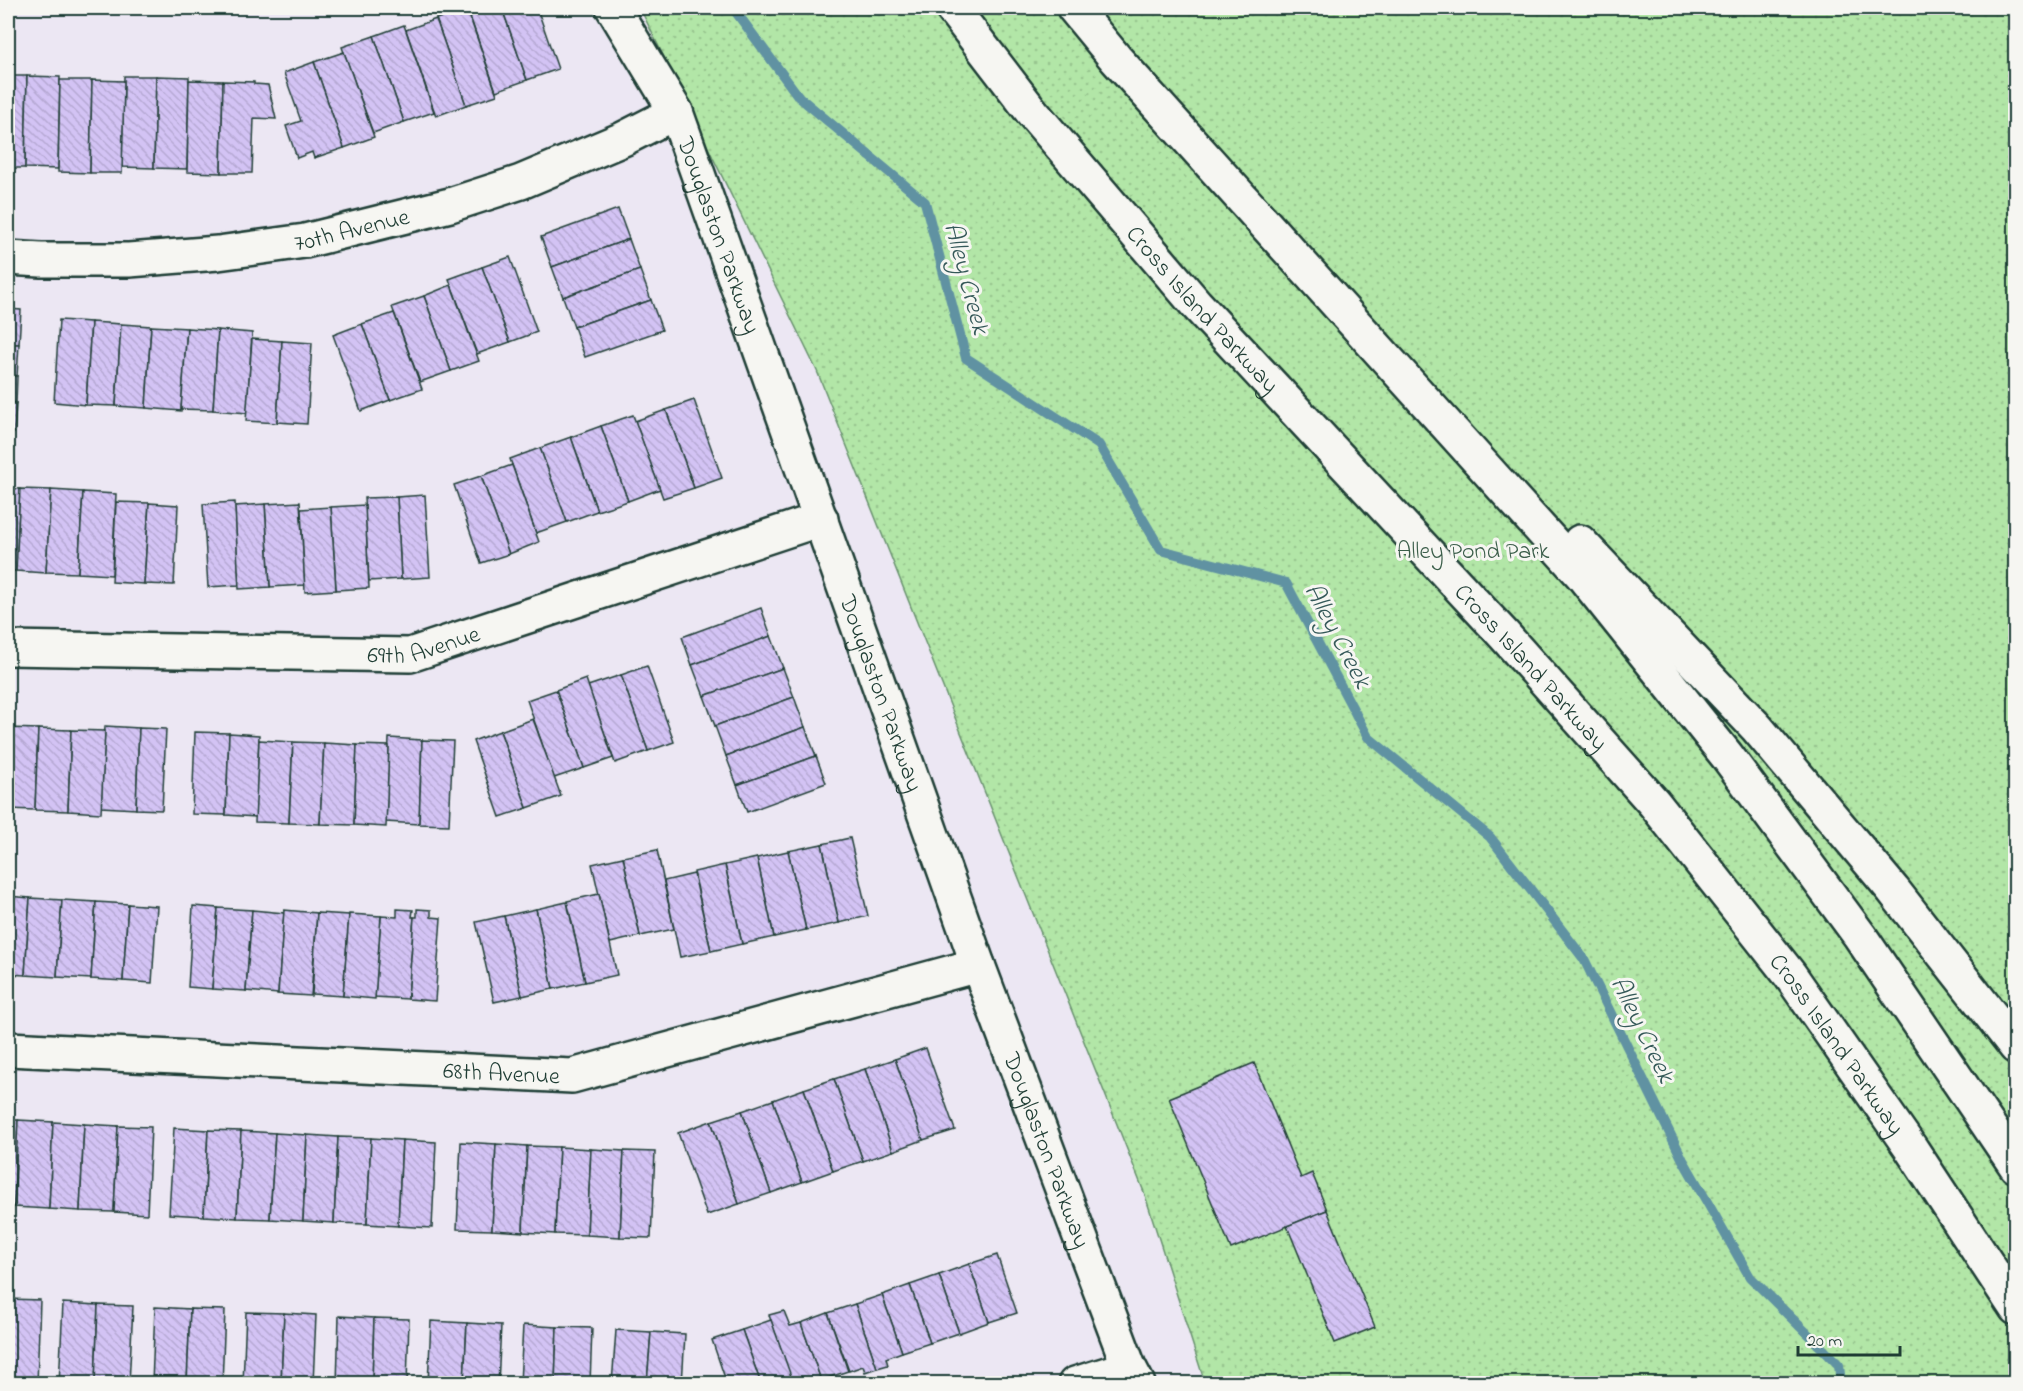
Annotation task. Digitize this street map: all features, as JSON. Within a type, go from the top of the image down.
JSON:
[{"type":"main road","name":"Douglaston Parkway","points":[[613,8],[676,112],[978,965],[1134,1375]]},
{"type":"main road","name":"Cross Island Parkway","points":[[952,8],[1032,112],[1196,304],[1504,635],[1654,803],[1790,975],[1912,1150],[2016,1308]]},
{"type":"main road","points":[[1074,8],[1116,59],[1288,251],[1582,574],[1727,756],[1860,936],[2016,1166]]},
{"type":"main road","name":"70th Avenue","points":[[8,258],[129,260],[218,253],[305,241],[450,206],[521,182],[623,139],[676,112]]},
{"type":"main road","points":[[1288,251],[1596,558],[1757,729],[1893,890],[2016,1047]]},
{"type":"main road","name":"69th Avenue","points":[[8,648],[410,655],[821,519]]},
{"type":"main road","points":[[1757,729],[1890,893],[2016,1067]]},
{"type":"main road","name":"68th Avenue","points":[[8,1049],[572,1076],[978,965]]},
{"type":"main road","points":[[1076,1383],[1134,1375]]},
{"type":"green space","name":"Alley Pond Park","points":[[640,8],[2015,8],[2015,1383],[1205,1383],[1144,1192],[817,371]]},
{"type":"building","points":[[467,8],[502,8],[527,80],[496,91]]},
{"type":"building","points":[[502,8],[537,8],[558,69],[527,80]]},
{"type":"building","points":[[467,9],[497,95],[466,105],[436,19]]},
{"type":"building","points":[[436,19],[466,105],[436,116],[406,30]]},
{"type":"building","points":[[404,25],[434,112],[404,122],[374,36]]},
{"type":"building","points":[[374,36],[404,122],[373,133],[342,47]]},
{"type":"building","points":[[344,52],[374,137],[344,148],[314,62]]},
{"type":"building","points":[[314,62],[344,148],[314,158],[312,152],[297,158],[286,126],[301,121],[284,73]]},
{"type":"building","points":[[8,76],[27,76],[25,168],[8,168]]},
{"type":"building","points":[[27,76],[60,77],[58,169],[25,168]]},
{"type":"building","points":[[124,76],[156,76],[154,168],[122,167]]},
{"type":"building","points":[[156,76],[189,77],[187,169],[154,168]]},
{"type":"building","points":[[60,80],[92,80],[90,173],[58,172]]},
{"type":"building","points":[[92,80],[124,81],[122,173],[90,173]]},
{"type":"building","points":[[189,80],[223,81],[221,173],[187,172]]},
{"type":"building","points":[[223,81],[268,85],[276,119],[254,118],[252,173],[221,173]]},
{"type":"building","points":[[618,209],[629,239],[552,267],[541,237]]},
{"type":"building","points":[[629,239],[640,270],[563,297],[552,267]]},
{"type":"building","points":[[510,257],[537,332],[510,342],[482,267]]},
{"type":"building","points":[[482,267],[510,342],[477,354],[449,279]]},
{"type":"building","points":[[640,270],[651,300],[574,327],[563,297]]},
{"type":"building","points":[[451,285],[479,361],[451,371],[424,296]]},
{"type":"building","points":[[424,296],[451,371],[420,382],[392,307]]},
{"type":"building","points":[[651,300],[662,330],[585,357],[574,327]]},
{"type":"building","points":[[8,309],[21,310],[19,344],[8,344]]},
{"type":"building","points":[[394,313],[422,389],[390,400],[362,324]]},
{"type":"building","points":[[59,320],[91,322],[86,405],[54,402]]},
{"type":"building","points":[[91,322],[121,324],[116,406],[86,405]]},
{"type":"building","points":[[121,324],[151,326],[146,408],[116,406]]},
{"type":"building","points":[[362,324],[390,400],[361,411],[333,335]]},
{"type":"building","points":[[151,326],[187,328],[181,411],[146,408]]},
{"type":"building","points":[[187,328],[218,330],[213,410],[181,409]]},
{"type":"building","points":[[218,330],[252,333],[247,413],[213,410]]},
{"type":"building","points":[[252,339],[282,341],[277,423],[246,421]]},
{"type":"building","points":[[282,341],[312,343],[307,424],[277,422]]},
{"type":"building","points":[[8,344],[19,344],[17,376],[8,376]]},
{"type":"building","points":[[8,376],[17,376],[16,403],[8,402]]},
{"type":"building","points":[[694,400],[722,478],[694,488],[666,410]]},
{"type":"building","points":[[8,402],[16,403],[14,433],[8,432]]},
{"type":"building","points":[[666,410],[694,488],[663,498],[635,421]]},
{"type":"building","points":[[633,415],[660,489],[628,501],[601,426]]},
{"type":"building","points":[[601,426],[628,501],[597,511],[571,437]]},
{"type":"building","points":[[571,437],[597,511],[567,522],[540,448]]},
{"type":"building","points":[[540,448],[567,522],[536,533],[510,459]]},
{"type":"building","points":[[512,465],[539,542],[509,554],[481,476]]},
{"type":"building","points":[[481,476],[509,554],[481,563],[454,485]]},
{"type":"building","points":[[8,488],[20,489],[16,571],[8,571]]},
{"type":"building","points":[[20,489],[51,490],[46,573],[16,571]]},
{"type":"building","points":[[51,490],[83,492],[78,573],[46,572]]},
{"type":"building","points":[[83,492],[116,494],[112,575],[78,573]]},
{"type":"building","points":[[425,495],[430,577],[401,579],[397,497]]},
{"type":"building","points":[[397,497],[401,579],[369,581],[364,498]]},
{"type":"building","points":[[116,502],[149,503],[144,584],[112,582]]},
{"type":"building","points":[[235,502],[239,585],[208,587],[203,504]]},
{"type":"building","points":[[300,502],[305,585],[270,587],[265,504]]},
{"type":"building","points":[[149,503],[178,505],[174,585],[144,584]]},
{"type":"building","points":[[265,504],[270,587],[239,589],[235,506]]},
{"type":"building","points":[[365,505],[369,588],[336,590],[331,507]]},
{"type":"building","points":[[331,507],[336,590],[305,592],[301,509]]},
{"type":"building","points":[[761,608],[771,636],[692,665],[682,637]]},
{"type":"building","points":[[771,636],[783,668],[704,696],[692,665]]},
{"type":"building","points":[[647,666],[674,742],[648,751],[621,675]]},
{"type":"building","points":[[783,668],[794,697],[715,726],[704,696]]},
{"type":"building","points":[[621,675],[648,751],[615,763],[588,686]]},
{"type":"building","points":[[586,679],[613,758],[584,768],[556,690]]},
{"type":"building","points":[[556,690],[584,768],[554,778],[527,700]]},
{"type":"building","points":[[794,697],[805,727],[726,756],[715,726]]},
{"type":"building","points":[[533,719],[561,796],[527,808],[500,731]]},
{"type":"building","points":[[105,726],[139,728],[136,809],[101,807]]},
{"type":"building","points":[[805,727],[816,756],[737,785],[726,756]]},
{"type":"building","points":[[8,728],[38,729],[35,810],[8,809]]},
{"type":"building","points":[[139,728],[166,729],[162,810],[136,809]]},
{"type":"building","points":[[38,729],[71,730],[68,811],[35,810]]},
{"type":"building","points":[[71,730],[105,731],[101,813],[68,811]]},
{"type":"building","points":[[500,731],[527,808],[500,817],[473,741]]},
{"type":"building","points":[[195,732],[229,733],[226,815],[192,814]]},
{"type":"building","points":[[229,733],[259,735],[256,817],[226,815]]},
{"type":"building","points":[[389,738],[422,740],[419,824],[386,822]]},
{"type":"building","points":[[259,740],[293,742],[289,823],[255,822]]},
{"type":"building","points":[[422,740],[453,741],[449,825],[419,824]]},
{"type":"building","points":[[293,742],[324,743],[320,824],[289,823]]},
{"type":"building","points":[[324,743],[357,745],[354,825],[320,824]]},
{"type":"building","points":[[357,745],[389,746],[386,827],[354,825]]},
{"type":"building","points":[[816,756],[826,783],[747,812],[737,785]]},
{"type":"building","points":[[850,838],[868,916],[839,923],[822,844]]},
{"type":"building","points":[[822,844],[839,923],[806,930],[788,851]]},
{"type":"building","points":[[657,850],[674,929],[640,936],[623,857]]},
{"type":"building","points":[[788,851],[806,930],[774,937],[757,858]]},
{"type":"building","points":[[623,857],[640,936],[610,943],[592,864]]},
{"type":"building","points":[[757,858],[774,937],[742,944],[725,865]]},
{"type":"building","points":[[725,865],[742,944],[711,951],[694,872]]},
{"type":"building","points":[[694,874],[711,951],[680,957],[664,881]]},
{"type":"building","points":[[599,894],[617,975],[585,982],[567,901]]},
{"type":"building","points":[[8,896],[30,898],[25,975],[8,974]]},
{"type":"building","points":[[30,898],[62,900],[57,977],[25,975]]},
{"type":"building","points":[[62,900],[96,902],[91,979],[57,977]]},
{"type":"building","points":[[96,902],[128,904],[123,981],[91,979]]},
{"type":"building","points":[[567,902],[585,982],[553,989],[536,909]]},
{"type":"building","points":[[128,904],[157,906],[152,983],[123,981]]},
{"type":"building","points":[[193,906],[218,908],[212,989],[188,987]]},
{"type":"building","points":[[218,908],[252,910],[246,991],[212,989]]},
{"type":"building","points":[[397,909],[413,910],[412,917],[414,917],[408,999],[375,997],[381,916],[397,917]]},
{"type":"building","points":[[417,909],[431,910],[431,917],[441,918],[435,1001],[408,999],[414,917],[417,917]]},
{"type":"building","points":[[536,909],[553,989],[522,996],[504,916]]},
{"type":"building","points":[[252,910],[284,913],[278,994],[246,991]]},
{"type":"building","points":[[284,910],[317,913],[311,996],[278,994]]},
{"type":"building","points":[[317,913],[349,915],[343,996],[312,994]]},
{"type":"building","points":[[349,914],[381,916],[375,999],[343,996]]},
{"type":"building","points":[[504,916],[522,996],[494,1002],[476,922]]},
{"type":"building","points":[[926,1048],[955,1130],[923,1140],[895,1059]]},
{"type":"building","points":[[895,1059],[923,1140],[893,1151],[865,1069]]},
{"type":"building","points":[[1254,1063],[1301,1178],[1312,1173],[1327,1210],[1231,1249],[1169,1098]]},
{"type":"building","points":[[865,1069],[893,1151],[863,1161],[834,1079]]},
{"type":"building","points":[[834,1079],[863,1161],[833,1171],[804,1089]]},
{"type":"building","points":[[804,1089],[833,1171],[802,1182],[773,1100]]},
{"type":"building","points":[[773,1100],[802,1182],[771,1193],[742,1111]]},
{"type":"building","points":[[742,1111],[771,1193],[739,1204],[711,1121]]},
{"type":"building","points":[[8,1120],[18,1120],[14,1207],[8,1207]]},
{"type":"building","points":[[18,1120],[53,1122],[49,1209],[14,1207]]},
{"type":"building","points":[[711,1121],[739,1204],[707,1215],[678,1133]]},
{"type":"building","points":[[53,1122],[84,1124],[80,1211],[49,1209]]},
{"type":"building","points":[[84,1124],[118,1126],[114,1212],[80,1211]]},
{"type":"building","points":[[118,1126],[151,1127],[147,1214],[114,1212]]},
{"type":"building","points":[[174,1128],[208,1130],[204,1216],[169,1214]]},
{"type":"building","points":[[208,1130],[241,1131],[237,1218],[204,1216]]},
{"type":"building","points":[[241,1131],[275,1133],[270,1219],[237,1218]]},
{"type":"building","points":[[275,1133],[307,1135],[303,1221],[270,1219]]},
{"type":"building","points":[[307,1135],[338,1137],[334,1223],[303,1221]]},
{"type":"building","points":[[338,1137],[371,1138],[367,1224],[334,1223]]},
{"type":"building","points":[[371,1138],[402,1140],[398,1226],[367,1224]]},
{"type":"building","points":[[402,1140],[436,1142],[432,1228],[398,1226]]},
{"type":"building","points":[[461,1142],[496,1144],[492,1230],[457,1229]]},
{"type":"building","points":[[496,1144],[527,1146],[523,1232],[492,1230]]},
{"type":"building","points":[[527,1146],[559,1147],[555,1234],[523,1232]]},
{"type":"building","points":[[559,1147],[591,1149],[587,1235],[555,1234]]},
{"type":"building","points":[[591,1149],[624,1151],[620,1237],[587,1235]]},
{"type":"building","points":[[624,1151],[655,1152],[651,1238],[620,1237]]},
{"type":"building","points":[[1327,1210],[1375,1327],[1335,1343],[1287,1226]]},
{"type":"building","points":[[997,1255],[1017,1313],[989,1322],[969,1264]]},
{"type":"building","points":[[969,1264],[989,1322],[959,1333],[939,1275]]},
{"type":"building","points":[[939,1275],[959,1333],[930,1343],[910,1285]]},
{"type":"building","points":[[910,1285],[930,1343],[902,1352],[882,1295]]},
{"type":"building","points":[[882,1295],[902,1352],[886,1358],[888,1365],[877,1368],[855,1304]]},
{"type":"building","points":[[8,1299],[40,1300],[37,1384],[8,1384]]},
{"type":"building","points":[[63,1303],[98,1305],[95,1384],[59,1384]]},
{"type":"building","points":[[855,1304],[877,1368],[865,1372],[863,1366],[849,1371],[828,1313]]},
{"type":"building","points":[[98,1305],[133,1306],[129,1384],[95,1384]]},
{"type":"building","points":[[155,1307],[190,1309],[187,1384],[152,1384]]},
{"type":"building","points":[[190,1309],[225,1310],[222,1384],[187,1384]]},
{"type":"building","points":[[784,1311],[790,1326],[801,1323],[821,1380],[811,1384],[793,1384],[769,1315]]},
{"type":"building","points":[[246,1312],[284,1313],[281,1384],[243,1384]]},
{"type":"building","points":[[284,1313],[316,1315],[313,1384],[281,1384]]},
{"type":"building","points":[[828,1313],[848,1371],[821,1380],[801,1323]]},
{"type":"building","points":[[339,1316],[374,1318],[372,1384],[337,1384]]},
{"type":"building","points":[[374,1318],[409,1319],[407,1384],[372,1384]]},
{"type":"building","points":[[771,1320],[792,1379],[778,1384],[761,1384],[742,1330]]},
{"type":"building","points":[[431,1321],[467,1323],[464,1384],[428,1384]]},
{"type":"building","points":[[467,1323],[501,1325],[498,1384],[464,1384]]},
{"type":"building","points":[[523,1325],[557,1327],[555,1384],[520,1384]]},
{"type":"building","points":[[557,1327],[592,1328],[590,1384],[555,1384]]},
{"type":"building","points":[[616,1330],[651,1332],[647,1384],[612,1384]]},
{"type":"building","points":[[742,1330],[761,1384],[727,1384],[712,1340]]},
{"type":"building","points":[[651,1332],[685,1334],[682,1384],[647,1384]]},
{"type":"waterway","name":"Alley Creek","points":[[733,8],[799,97],[925,202],[966,358],[1099,445],[1161,550],[1286,583],[1368,737],[1490,837],[1584,959],[1683,1160],[1750,1277],[1839,1365],[1841,1384]]}]
